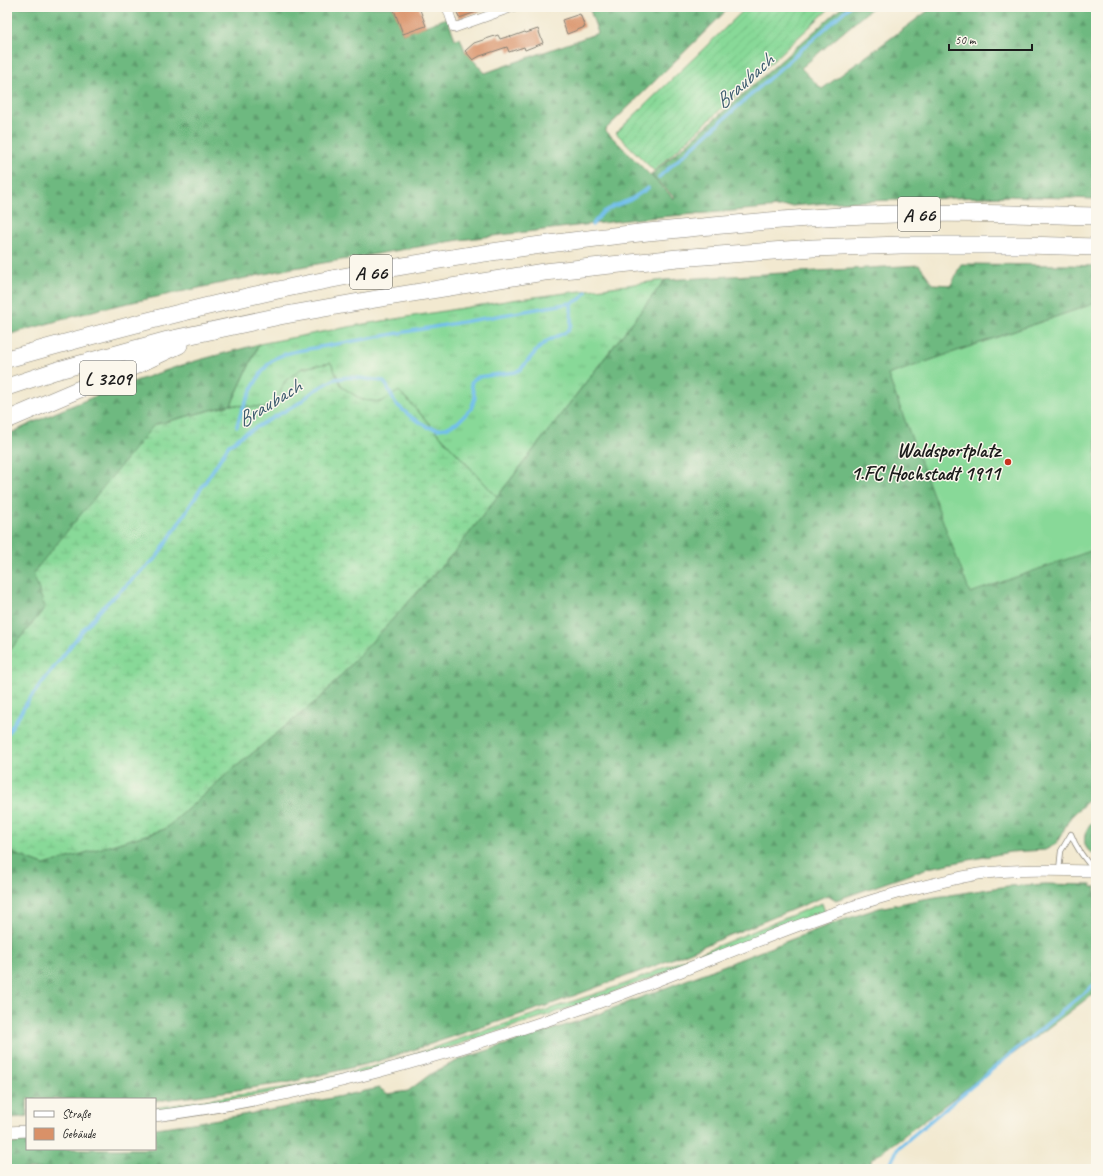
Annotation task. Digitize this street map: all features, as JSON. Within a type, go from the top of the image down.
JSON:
[{"type":"highway","name":"A 66","points":[[7,359],[131,325],[297,286],[478,254],[579,240],[742,222],[819,217],[918,214],[1096,216]]},
{"type":"highway","name":"A 66","points":[[7,386],[55,371],[161,342],[280,316],[544,272],[604,265],[743,253],[836,247],[902,245],[1025,245],[1096,247]]},
{"type":"highway","name":"L 3209","points":[[7,420],[75,390],[117,374],[207,332]]},
{"type":"street","points":[[447,7],[454,28],[513,7]]},
{"type":"street","points":[[156,1116],[275,1096],[396,1068],[591,1005],[827,915],[911,889],[981,874],[1030,870],[1095,871]]},
{"type":"street","points":[[7,1132],[26,1131]]},
{"type":"lane","points":[[1059,870],[1061,851],[1071,834],[1079,853],[1095,871]]},
{"type":"green space","points":[[7,7],[393,7],[403,34],[447,18],[455,39],[460,38],[465,51],[485,73],[598,33],[589,7],[730,7],[605,130],[674,199],[675,198],[651,175],[842,7],[873,7],[801,68],[822,89],[933,7],[1096,7],[1096,199],[1008,196],[839,202],[635,219],[459,240],[288,269],[100,309],[7,335]]},
{"type":"green space","points":[[747,7],[831,7],[654,171],[616,133]]},
{"type":"green space","points":[[961,264],[1096,266],[1096,303],[888,375],[970,592],[1096,549],[1096,795],[1093,796],[1070,818],[1056,844],[1045,850],[1010,852],[928,868],[836,900],[828,895],[657,965],[546,1006],[379,1061],[291,1082],[156,1101],[156,1098],[26,1098],[26,1116],[7,1119],[7,851],[44,865],[165,829],[227,774],[321,697],[456,550],[665,280],[919,265],[933,284],[951,285]]},
{"type":"green space","points":[[665,280],[497,497],[403,395],[381,402],[362,400],[342,387],[331,363],[302,368],[285,381],[277,399],[268,408],[231,405],[259,344],[364,324],[512,300]]},
{"type":"green space","name":"Waldsportplatz 1.FC Hochstadt 1911","points":[[1096,303],[1096,549],[970,593],[888,375]]},
{"type":"green space","points":[[259,344],[231,405],[154,425],[45,608],[7,654],[7,435],[91,398],[133,382],[186,364]]},
{"type":"green space","points":[[331,363],[342,387],[362,400],[381,402],[399,391],[497,497],[456,550],[321,697],[227,774],[165,829],[44,865],[7,851],[7,654],[45,608],[33,573],[154,425],[231,405],[268,408],[277,399],[285,381],[302,368]]},
{"type":"green space","points":[[1096,818],[1096,856],[1088,850],[1085,837],[1087,829]]},
{"type":"green space","points":[[1045,884],[1091,885],[1092,887],[1096,887],[1096,992],[871,1160],[871,1169],[7,1169],[7,1144],[26,1142],[26,1150],[156,1150],[156,1128],[267,1111],[379,1088],[388,1094],[408,1091],[432,1073],[461,1059],[585,1019],[834,923],[879,908],[923,899],[1008,886]]},
{"type":"green space","points":[[822,903],[825,912],[590,1001],[399,1064],[397,1060],[625,984]]},
{"type":"green space","points":[[392,1062],[393,1066],[275,1092],[156,1112],[156,1108],[296,1086]]},
{"type":"building","points":[[393,7],[419,7],[426,26],[403,34]]},
{"type":"building","points":[[455,7],[487,7],[488,8],[459,18]]},
{"type":"building","points":[[580,14],[585,27],[567,34],[562,20]]},
{"type":"building","points":[[538,29],[543,43],[525,50],[524,47],[509,52],[507,47],[480,56],[473,60],[465,51],[474,43],[498,35],[500,39]]},
{"type":"waterway","name":"Braubach","points":[[659,177],[849,7]]},
{"type":"waterway","name":"Braubach","points":[[592,225],[603,212],[630,200],[648,188]]},
{"type":"waterway","name":"Braubach","points":[[7,734],[28,701],[83,630],[105,605],[157,557],[229,445],[244,434],[299,403],[315,390],[335,379],[350,377],[383,381],[395,403],[411,417],[428,427],[438,429],[446,428],[458,422],[471,409],[475,398],[471,384],[473,380],[478,377],[515,372],[521,369],[537,350],[547,341],[568,331],[571,325],[571,303],[580,299],[586,292]]},
{"type":"waterway","points":[[237,426],[246,400],[262,372],[275,358],[281,355],[571,303]]},
{"type":"waterway","points":[[888,1169],[898,1148],[1096,983]]},
{"type":"place","name":"Waldsportplatz 1.FC Hochstadt 1911","points":[[1008,462]]}]
